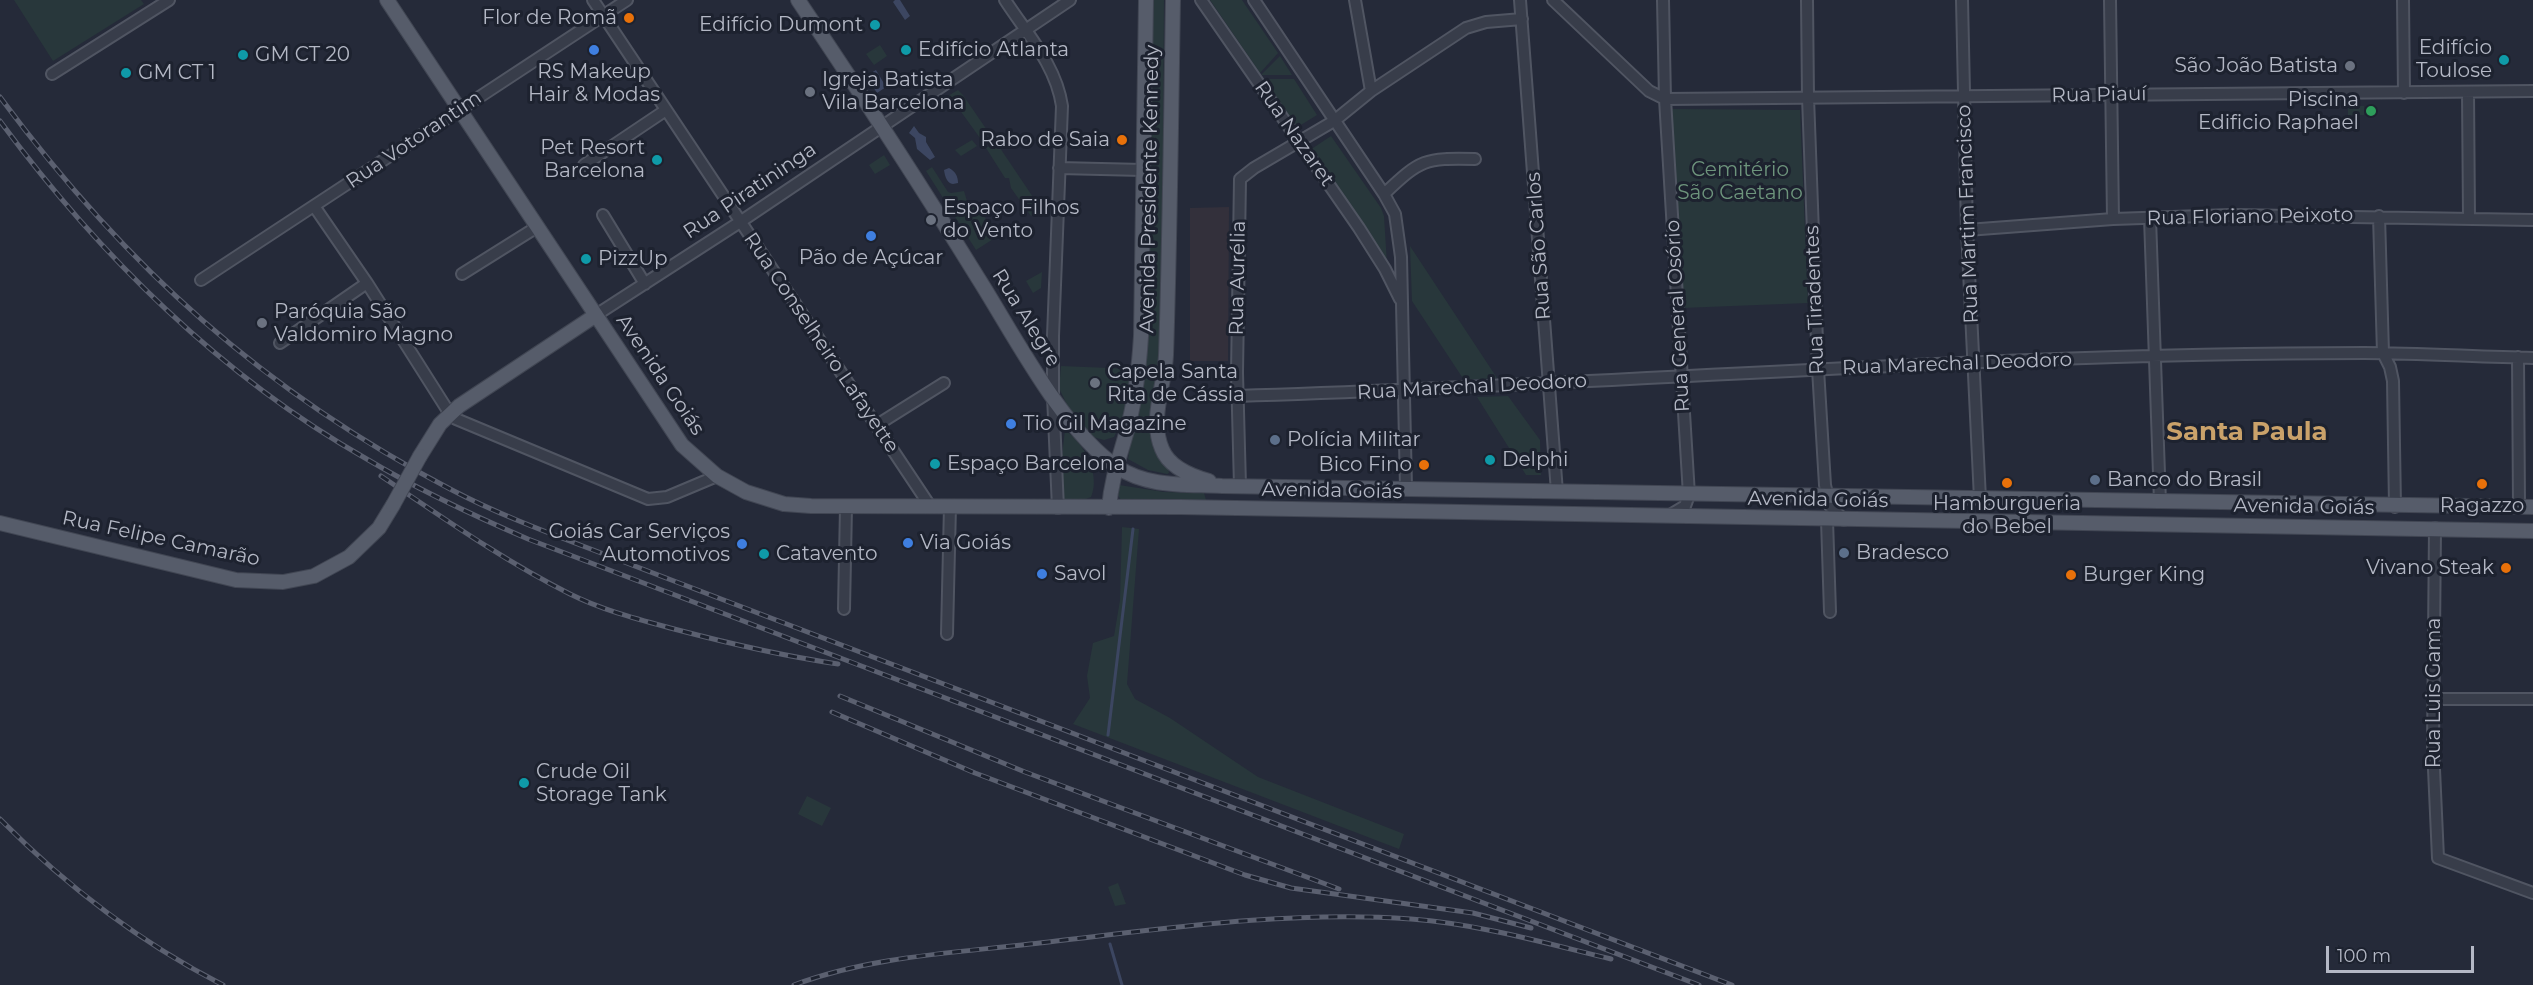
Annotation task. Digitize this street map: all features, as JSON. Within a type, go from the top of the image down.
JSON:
[{"type":"main road","name":"Avenida Goiás","points":[[387,0],[675,437],[694,458],[717,476],[746,492],[773,501],[846,507],[1180,507],[2533,531]]},
{"type":"main road","name":"Rua Alegre","points":[[798,0],[883,126],[1053,396],[1076,428],[1115,466]]},
{"type":"main road","name":"Avenida Presidente Kennedy","points":[[1109,508],[1115,466],[1131,414],[1140,356],[1146,0]]},
{"type":"main road","name":"Avenida Presidente Kennedy","points":[[1173,0],[1166,358],[1157,433],[1162,450],[1171,462],[1197,478],[1222,486]]},
{"type":"main road","name":"Rua Piratininga","points":[[450,414],[596,315]]},
{"type":"main road","name":"Rua Felipe Camarão","points":[[0,523],[236,580],[268,583],[314,576],[349,557],[379,528],[440,423],[450,414]]},
{"type":"main road","name":"Avenida Goiás","points":[[1115,466],[1131,476],[1152,482],[1222,486],[2395,507],[2533,507]]},
{"type":"main road","points":[[1180,507],[1235,502],[1239,497],[1240,486]]},
{"type":"street","points":[[52,74],[169,0]]},
{"type":"street","name":"Rua Conselheiro Lafayette","points":[[593,0],[930,506]]},
{"type":"street","name":"Rua Votorantim","points":[[201,280],[459,108],[627,0]]},
{"type":"street","points":[[1005,0],[1053,71],[1060,88],[1062,129],[1054,274],[1053,396],[1058,508]]},
{"type":"street","name":"Rua Piratininga","points":[[596,315],[740,222],[1070,0]]},
{"type":"street","name":"Rua Nazaret","points":[[1201,0],[1301,142],[1385,269],[1403,305]]},
{"type":"street","name":"Rua Nazaret","points":[[1254,0],[1384,194],[1395,214],[1401,257],[1403,305],[1406,488]]},
{"type":"street","points":[[1355,0],[1371,91]]},
{"type":"street","name":"Rua São Carlos","points":[[1520,0],[1557,492]]},
{"type":"street","points":[[1553,0],[1649,92],[1665,99]]},
{"type":"street","name":"Rua General Osório","points":[[1664,0],[1665,99],[1689,495]]},
{"type":"street","name":"Rua Tiradentes","points":[[1807,0],[1808,97],[1818,369],[1827,496]]},
{"type":"street","name":"Rua Martim Francisco","points":[[1962,0],[1967,230],[1980,499]]},
{"type":"street","points":[[2110,0],[2113,219]]},
{"type":"street","points":[[2403,0],[2404,93]]},
{"type":"street","points":[[1301,142],[1334,121],[1371,91],[1466,28],[1486,22],[1522,19]]},
{"type":"street","name":"Rua Piauí","points":[[1665,99],[2533,91]]},
{"type":"street","points":[[2468,92],[2469,219]]},
{"type":"street","points":[[584,165],[666,110]]},
{"type":"street","name":"Rua Aurélia","points":[[1240,486],[1237,396],[1240,178],[1301,142]]},
{"type":"street","points":[[1384,194],[1425,161],[1441,158],[1475,159]]},
{"type":"street","points":[[1059,168],[1143,170]]},
{"type":"street","points":[[314,206],[368,283],[450,414],[465,423],[648,499],[667,497],[717,476]]},
{"type":"street","name":"Rua Floriano Peixoto","points":[[1967,230],[2113,219],[2232,214],[2533,220]]},
{"type":"street","points":[[603,215],[645,284]]},
{"type":"street","points":[[2379,216],[2383,353],[2393,381],[2395,507]]},
{"type":"street","points":[[2150,218],[2160,502]]},
{"type":"street","points":[[462,274],[537,227]]},
{"type":"street","points":[[1385,269],[1394,266],[1401,257]]},
{"type":"street","points":[[280,343],[368,283]]},
{"type":"street","name":"Rua Marechal Deodoro","points":[[1237,396],[1404,392],[1681,375],[2155,357],[2383,353],[2533,358]]},
{"type":"street","points":[[2518,357],[2519,507]]},
{"type":"street","points":[[877,425],[944,383]]},
{"type":"street","points":[[1670,516],[1685,506],[1689,495]]},
{"type":"street","points":[[1827,496],[1835,513],[1844,520]]},
{"type":"street","points":[[947,634],[950,506]]},
{"type":"street","points":[[844,609],[846,507]]},
{"type":"street","points":[[1827,520],[1830,612]]},
{"type":"street","name":"Rua Luis Gama","points":[[2435,528],[2433,747],[2438,858],[2533,893]]},
{"type":"street","points":[[2433,699],[2533,699]]},
{"type":"shaded area","points":[[1229,207],[1228,361],[1190,361],[1190,208]]},
{"type":"green space","points":[[14,0],[141,0],[144,4],[53,61]]},
{"type":"green space","points":[[1150,0],[1164,0],[1162,300],[1159,356],[1151,420],[1156,454],[1168,467],[1169,473],[1167,474],[1148,470],[1128,459],[1144,360]]},
{"type":"green space","points":[[1210,0],[1242,0],[1278,53],[1260,73]]},
{"type":"green space","points":[[880,45],[887,56],[874,65],[866,54]]},
{"type":"green space","points":[[1280,56],[1292,75],[1261,75]]},
{"type":"green space","points":[[1262,79],[1294,79],[1317,115],[1296,128]]},
{"type":"green space","points":[[958,90],[989,133],[980,138],[951,98],[946,97]]},
{"type":"green space","points":[[2348,106],[2364,106],[2364,115],[2348,115]]},
{"type":"green space","name":"Cemitério São Caetano","points":[[1672,109],[1800,110],[1808,303],[1682,308]]},
{"type":"green space","points":[[1331,136],[1381,208],[1384,216],[1387,264],[1310,150]]},
{"type":"green space","points":[[972,140],[977,146],[961,156],[955,150]]},
{"type":"green space","points":[[996,142],[1043,212],[1031,216],[1011,188],[1009,178],[1005,178],[986,148]]},
{"type":"green space","points":[[884,155],[890,165],[875,174],[869,165]]},
{"type":"green space","points":[[932,167],[948,192],[964,191],[967,201],[954,208],[958,213],[964,210],[963,207],[974,202],[998,236],[976,250],[926,171]]},
{"type":"green space","points":[[1410,246],[1497,378],[1464,380],[1412,301]]},
{"type":"green space","points":[[1042,272],[1041,288],[1033,293],[1026,281]]},
{"type":"green space","points":[[1061,366],[1134,369],[1124,416],[1114,437],[1104,440],[1093,437],[1070,411],[1059,388]]},
{"type":"green space","points":[[1508,396],[1540,440],[1541,475],[1526,475],[1477,397]]},
{"type":"green space","points":[[1065,430],[1084,451],[1092,470],[1094,488],[1091,497],[1083,500],[1061,499],[1060,473]]},
{"type":"green space","points":[[1119,485],[1164,492],[1204,493],[1206,500],[1178,502],[1121,500],[1117,494]]},
{"type":"green space","points":[[1122,527],[1139,529],[1127,684],[1135,699],[1170,718],[1258,777],[1404,834],[1399,849],[1073,724],[1090,698],[1087,676],[1093,643],[1114,636],[1120,600]]},
{"type":"green space","points":[[807,796],[831,808],[822,826],[798,814]]},
{"type":"green space","points":[[1118,883],[1126,904],[1115,906],[1108,887]]},
{"type":"water","points":[[900,0],[910,16],[905,20],[893,2]]},
{"type":"water","points":[[876,70],[886,87],[877,93],[866,76]]},
{"type":"water","points":[[914,126],[926,137],[926,142],[935,157],[930,160],[917,149],[915,138],[909,133]]},
{"type":"water","points":[[949,168],[956,174],[958,183],[953,184],[947,179],[944,170]]},
{"type":"waterway","points":[[1108,735],[1133,529]]},
{"type":"waterway","points":[[1110,944],[1122,985]]},
{"type":"railway","points":[[0,97],[48,159],[97,216],[202,320],[259,367],[319,411],[383,452],[452,490],[556,536],[1732,985]]},
{"type":"railway","points":[[0,121],[78,218],[165,309],[212,350],[261,389],[312,425],[425,491],[528,539],[1699,985]]},
{"type":"railway","points":[[381,476],[497,553],[583,600],[623,615],[698,635],[838,664]]},
{"type":"railway","points":[[840,696],[1025,772],[1339,889]]},
{"type":"railway","points":[[832,712],[975,773],[1245,875],[1291,888],[1473,913],[1531,928]]},
{"type":"railway","points":[[0,819],[50,866],[105,911],[163,950],[223,985]]},
{"type":"railway","points":[[794,985],[851,968],[911,957],[1220,923],[1316,917],[1436,921],[1512,935],[1611,959]]},
{"type":"place","name":"Flor de Romã","points":[[629,18]]},
{"type":"place","name":"Edifício Dumont","points":[[875,25]]},
{"type":"place","name":"RS Makeup Hair & Modas","points":[[594,50]]},
{"type":"place","name":"Edifício Atlanta","points":[[906,50]]},
{"type":"place","name":"GM CT 20","points":[[243,55]]},
{"type":"place","name":"Edifício Toulose","points":[[2504,60]]},
{"type":"place","name":"São João Batista","points":[[2350,66]]},
{"type":"place","name":"GM CT 1","points":[[126,73]]},
{"type":"place","name":"Igreja Batista Vila Barcelona","points":[[810,92]]},
{"type":"place","name":"Piscina Edificio Raphael","points":[[2371,111]]},
{"type":"place","name":"Rabo de Saia","points":[[1122,140]]},
{"type":"place","name":"Pet Resort Barcelona","points":[[657,160]]},
{"type":"place","name":"Espaço Filhos do Vento","points":[[931,220]]},
{"type":"place","name":"Pão de Açúcar","points":[[871,236]]},
{"type":"place","name":"PizzUp","points":[[586,259]]},
{"type":"place","name":"Paróquia São Valdomiro Magno","points":[[262,323]]},
{"type":"place","name":"Capela Santa Rita de Cássia","points":[[1095,383]]},
{"type":"place","name":"Tio Gil Magazine","points":[[1011,424]]},
{"type":"place","name":"Polícia Militar","points":[[1275,440]]},
{"type":"place","name":"Delphi","points":[[1490,460]]},
{"type":"place","name":"Espaço Barcelona","points":[[935,464]]},
{"type":"place","name":"Bico Fino","points":[[1424,465]]},
{"type":"place","name":"Banco do Brasil","points":[[2095,480]]},
{"type":"place","name":"Hamburgueria do Bebel","points":[[2007,483]]},
{"type":"place","name":"Ragazzo","points":[[2482,484]]},
{"type":"place","name":"Via Goiás","points":[[908,543]]},
{"type":"place","name":"Goiás Car Serviços Automotivos","points":[[742,544]]},
{"type":"place","name":"Bradesco","points":[[1844,553]]},
{"type":"place","name":"Catavento","points":[[764,554]]},
{"type":"place","name":"Vivano Steak","points":[[2506,568]]},
{"type":"place","name":"Savol","points":[[1042,574]]},
{"type":"place","name":"Burger King","points":[[2071,575]]},
{"type":"place","name":"Crude Oil Storage Tank","points":[[524,783]]},
{"type":"district","name":"Santa Paula","points":[[2247,432]]}]
